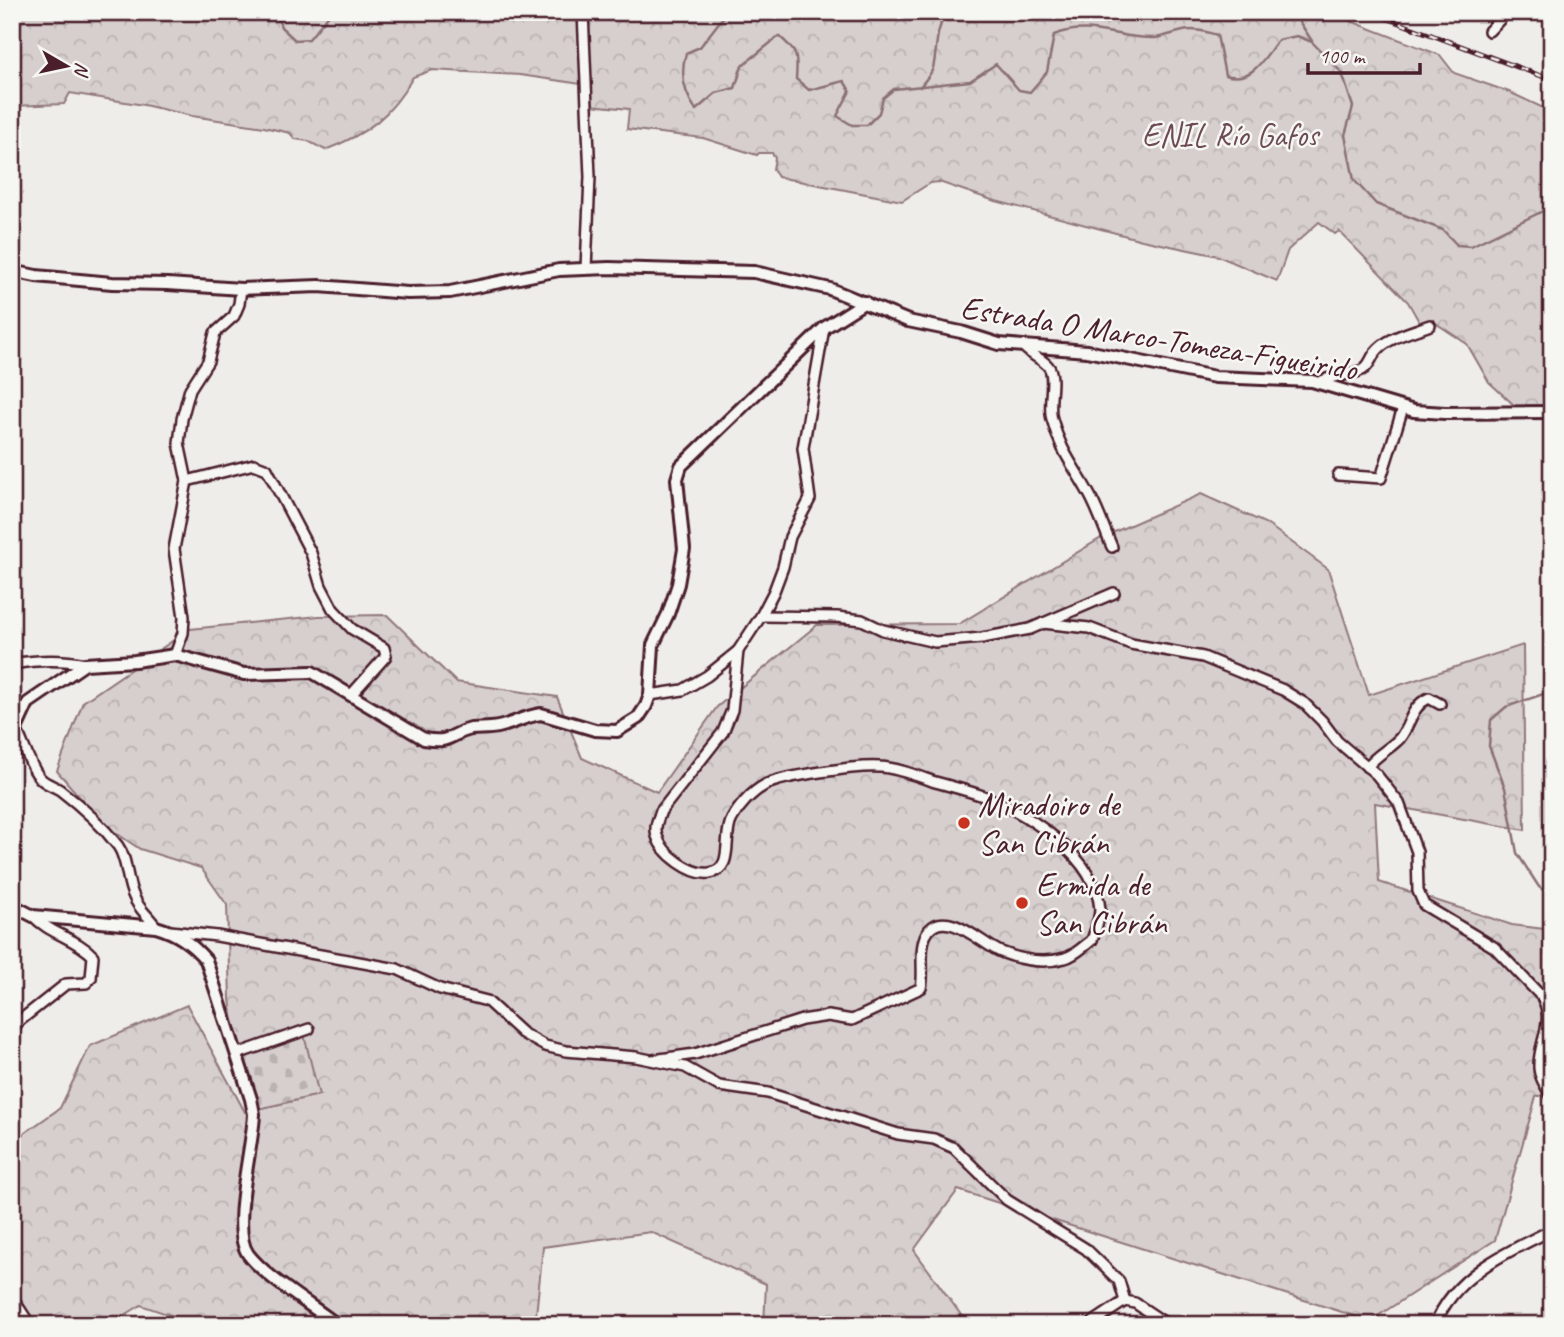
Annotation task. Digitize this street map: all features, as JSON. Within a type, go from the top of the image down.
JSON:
[{"type":"street","points":[[583,12],[590,177],[586,269]]},
{"type":"street","points":[[1489,31],[1507,12]]},
{"type":"street","name":"Estrada O Marco-Tomeza-Figueirido","points":[[12,271],[36,276],[112,283],[241,289],[319,286],[408,293],[450,292],[559,270],[754,272],[830,289],[908,321],[961,332],[999,344],[1087,351],[1214,377],[1290,379],[1318,383],[1403,408],[1445,413],[1552,412]]},
{"type":"street","points":[[175,655],[183,633],[184,617],[174,550],[187,481],[179,443],[182,419],[190,388],[208,361],[215,332],[234,316],[241,289]]},
{"type":"street","points":[[12,664],[29,661],[72,666],[175,655],[244,674],[312,672],[424,739],[439,742],[472,729],[499,727],[541,714],[595,730],[617,731],[638,718],[650,695],[653,645],[668,614],[678,584],[684,549],[677,480],[681,466],[824,328],[865,302]]},
{"type":"street","points":[[1318,383],[1328,376],[1362,370],[1390,340],[1430,325]]},
{"type":"street","points":[[650,695],[683,691],[707,676],[738,651],[761,616],[783,567],[790,537],[810,499],[803,448],[824,328]]},
{"type":"street","points":[[1023,346],[1049,367],[1053,377],[1049,409],[1057,437],[1068,461],[1089,493],[1112,547]]},
{"type":"street","points":[[1338,475],[1381,478],[1403,408]]},
{"type":"street","points":[[187,481],[254,464],[267,469],[311,553],[321,586],[333,609],[352,629],[384,648],[386,656],[351,695]]},
{"type":"street","points":[[761,616],[862,620],[883,629],[935,642],[982,638],[1030,629],[1114,593]]},
{"type":"street","points":[[1043,623],[1089,628],[1131,644],[1203,657],[1283,690],[1304,703],[1344,749],[1367,766],[1387,787],[1404,812],[1417,852],[1418,891],[1424,905],[1504,955],[1542,997],[1547,1005],[1548,1024],[1539,1068],[1552,1097]]},
{"type":"street","points":[[653,1060],[695,1054],[802,1020],[828,1016],[852,1020],[906,997],[921,989],[925,938],[930,928],[942,924],[954,925],[972,933],[997,951],[1016,958],[1037,961],[1067,958],[1092,940],[1100,911],[1091,876],[1062,843],[1021,816],[984,797],[880,767],[786,778],[764,785],[744,801],[731,820],[726,859],[722,869],[700,874],[683,866],[657,837],[656,824],[661,811],[723,733],[733,710],[738,651]]},
{"type":"street","points":[[72,666],[28,703],[15,735],[40,779],[57,788],[96,821],[120,848],[125,860],[127,881],[135,899],[143,914],[151,919],[156,927]]},
{"type":"street","points":[[1367,766],[1379,753],[1400,738],[1411,714],[1420,704],[1429,698],[1440,704]]},
{"type":"street","points":[[12,905],[33,915],[156,927],[397,968],[440,989],[487,1001],[522,1033],[545,1046],[566,1051],[653,1060],[685,1068],[719,1086],[768,1093],[898,1133],[934,1139],[954,1148],[1007,1200],[1086,1249],[1119,1281],[1125,1301]]},
{"type":"street","points":[[14,1027],[66,984],[86,983],[91,978],[93,956],[86,949],[44,927],[33,915]]},
{"type":"street","points":[[168,930],[192,944],[206,960],[251,1099],[254,1114],[240,1224],[246,1252],[262,1268],[337,1325]]},
{"type":"street","points":[[237,1054],[309,1029]]},
{"type":"street","points":[[1436,1325],[1452,1298],[1472,1276],[1499,1256],[1552,1230]]},
{"type":"street","points":[[12,1297],[30,1325]]},
{"type":"street","points":[[1089,1325],[1125,1301],[1135,1303],[1168,1325]]},
{"type":"green space","name":"ENIL Río Gafos","points":[[12,12],[1327,12],[1440,55],[1454,73],[1509,92],[1552,112],[1552,406],[1515,406],[1489,382],[1467,344],[1431,320],[1430,325],[1426,321],[1421,325],[1408,302],[1339,231],[1335,234],[1319,222],[1288,250],[1277,281],[1218,256],[1142,240],[992,200],[939,182],[930,183],[902,201],[778,177],[773,169],[775,158],[772,153],[757,155],[703,138],[627,129],[629,109],[590,105],[586,88],[581,84],[520,75],[432,70],[413,77],[387,113],[366,130],[325,150],[308,141],[295,139],[290,133],[264,127],[70,93],[64,104],[12,106]]},
{"type":"green space","points":[[1201,494],[1267,524],[1328,569],[1369,695],[1523,645],[1525,830],[1375,803],[1379,882],[1512,925],[1552,930],[1552,1092],[1536,1097],[1495,1240],[1370,1321],[958,1190],[914,1250],[961,1315],[955,1325],[764,1325],[766,1284],[651,1232],[543,1247],[535,1325],[199,1325],[141,1305],[109,1325],[12,1325],[12,1142],[60,1108],[90,1046],[187,1005],[245,1112],[319,1095],[237,1054],[230,999],[227,905],[201,868],[140,849],[104,825],[57,771],[83,702],[190,629],[319,616],[387,615],[456,682],[557,697],[582,758],[657,792],[717,707],[817,625],[959,624],[1103,537]]},
{"type":"green space","points":[[303,1031],[319,1095],[258,1109],[241,1052]]},
{"type":"waterway","points":[[211,12],[221,20],[238,19],[240,12]]},
{"type":"waterway","points":[[276,12],[281,27],[295,40],[309,39],[331,12]]},
{"type":"waterway","points":[[727,12],[700,47],[686,53],[684,83],[696,110],[716,93],[735,88],[742,66],[779,36],[795,54],[796,79],[809,90],[844,81],[850,91],[837,116],[852,125],[867,125],[879,113],[883,98],[894,89],[970,81],[996,64],[1019,90],[1030,92],[1047,72],[1054,35],[1066,31],[1091,30],[1152,38],[1189,30],[1217,35],[1225,75],[1235,77],[1243,76],[1256,68],[1278,40],[1297,36],[1312,42],[1342,73],[1353,107],[1345,135],[1354,180],[1376,204],[1443,230],[1457,245],[1471,246],[1543,211],[1552,210]]},
{"type":"waterway","points":[[920,87],[933,68],[938,34],[946,12]]},
{"type":"waterway","points":[[1293,12],[1312,41]]},
{"type":"waterway","points":[[1552,545],[1551,607],[1546,632],[1552,649]]},
{"type":"waterway","points":[[1552,691],[1506,707],[1491,720],[1489,746],[1505,788],[1517,853],[1539,887],[1552,896]]},
{"type":"railway","points":[[1370,12],[1552,80]]},
{"type":"place","name":"Miradoiro de San Cibrán","points":[[964,823]]},
{"type":"place","name":"Ermida de San Cibrán","points":[[1022,903]]}]
